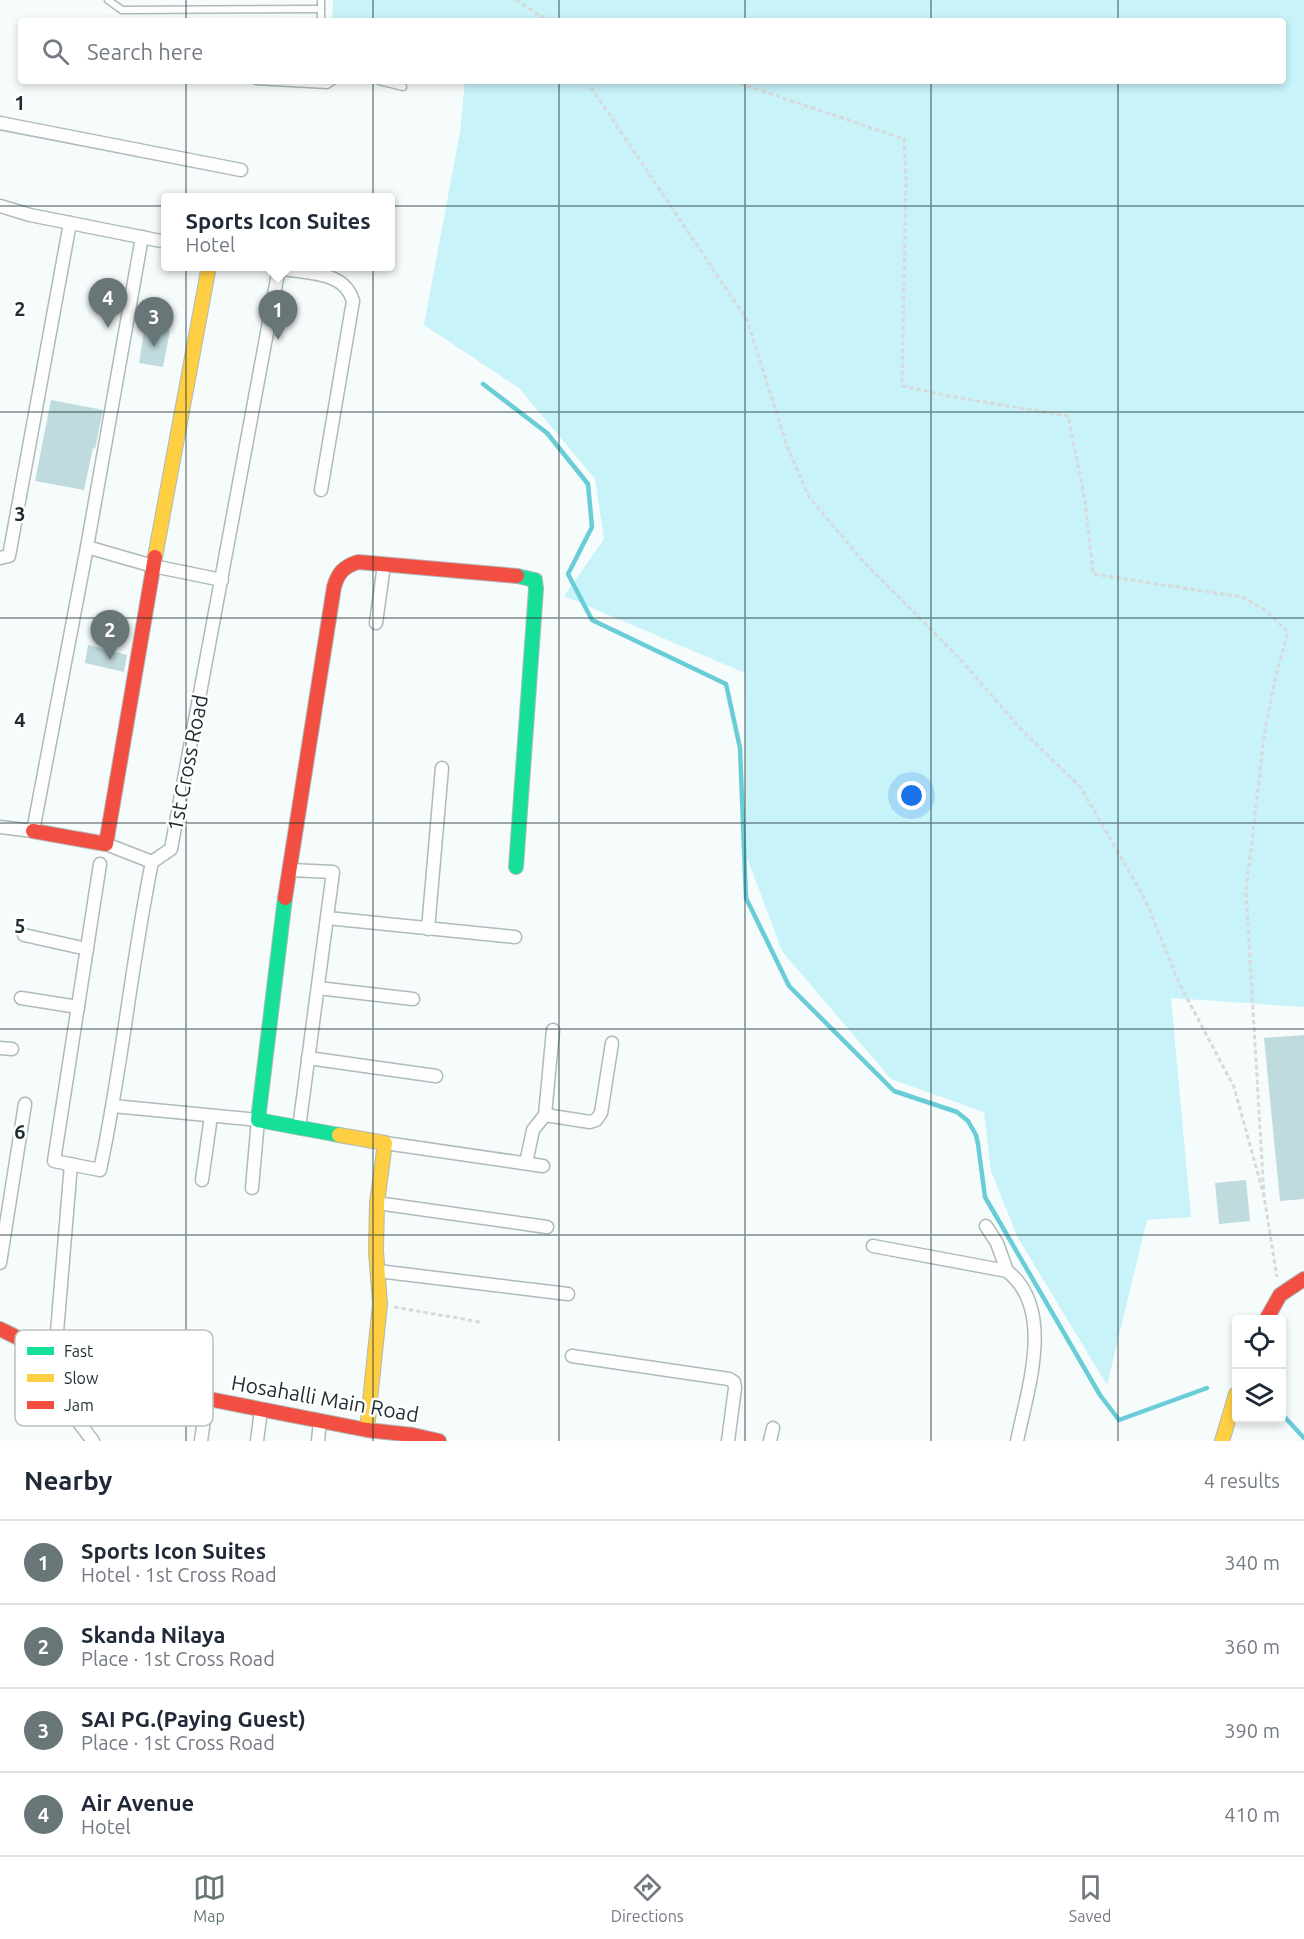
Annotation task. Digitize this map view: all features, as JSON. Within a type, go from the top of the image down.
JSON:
[{"type":"street","points":[[0,123],[241,170]]},
{"type":"street","points":[[0,206],[161,241]]},
{"type":"street","points":[[0,558],[9,556],[70,223]]},
{"type":"street","points":[[33,831],[87,547],[142,237]]},
{"type":"street","points":[[106,844],[153,566],[208,271]]},
{"type":"street","name":"1st Cross Road","points":[[152,862],[171,849],[222,580],[274,271]]},
{"type":"street","points":[[297,271],[331,277],[342,282],[350,290],[353,301],[321,490]]},
{"type":"street","points":[[87,547],[153,566],[222,580]]},
{"type":"street","points":[[252,1188],[258,1120],[290,870],[334,587],[338,574],[344,566],[358,562],[528,577],[535,580],[516,867]]},
{"type":"street","points":[[376,623],[384,565]]},
{"type":"street","points":[[428,928],[442,768]]},
{"type":"street","points":[[0,827],[106,844],[152,862],[137,934],[113,1106],[100,1170],[54,1161],[100,864]]},
{"type":"street","points":[[290,870],[333,872],[299,1128]]},
{"type":"street","points":[[327,918],[515,937]]},
{"type":"street","points":[[24,935],[87,949]]},
{"type":"street","points":[[318,988],[413,999]]},
{"type":"street","points":[[21,998],[78,1007]]},
{"type":"street","points":[[526,1163],[533,1130],[545,1115],[553,1030]]},
{"type":"street","points":[[545,1115],[590,1122],[596,1120],[601,1113],[612,1043]]},
{"type":"street","points":[[308,1058],[436,1076]]},
{"type":"street","points":[[0,1263],[3,1229],[25,1104]]},
{"type":"street","points":[[113,1106],[258,1120],[385,1143],[543,1166]]},
{"type":"street","points":[[202,1180],[211,1116]]},
{"type":"street","points":[[371,1434],[380,1304],[377,1203],[385,1143]]},
{"type":"street","points":[[57,1330],[71,1164]]},
{"type":"street","points":[[377,1203],[547,1227]]},
{"type":"street","points":[[986,1226],[997,1243],[1007,1271]]},
{"type":"street","points":[[873,1246],[1007,1271],[1015,1276],[1031,1308],[1034,1328],[1033,1367],[1017,1441]]},
{"type":"street","points":[[378,1271],[568,1294]]},
{"type":"street","points":[[1269,1315],[1280,1295],[1304,1279]]},
{"type":"street","name":"Hosahalli Main Road","points":[[0,1329],[15,1336]]},
{"type":"street","points":[[572,1356],[729,1379],[734,1382],[735,1388],[728,1441]]},
{"type":"street","name":"Hosahalli Main Road","points":[[213,1400],[320,1421],[371,1434],[432,1440]]},
{"type":"street","points":[[1222,1441],[1232,1408]]},
{"type":"street","points":[[257,1441],[261,1410]]},
{"type":"street","points":[[318,1441],[320,1421]]},
{"type":"street","points":[[81,1426],[93,1441]]},
{"type":"street","points":[[201,1441],[203,1426]]},
{"type":"street","points":[[770,1441],[773,1428]]},
{"type":"lane","points":[[108,0],[122,10],[321,9]]},
{"type":"lane","points":[[321,0],[321,18]]},
{"type":"lane","points":[[309,84],[328,84]]},
{"type":"lane","points":[[391,84],[403,87]]},
{"type":"path","points":[[516,0],[538,15],[547,18]]},
{"type":"path","points":[[589,84],[747,320],[787,446],[809,497],[862,560],[960,659],[1019,727],[1081,788],[1145,899],[1179,983],[1234,1087],[1264,1196]]},
{"type":"path","points":[[742,84],[904,139],[906,177],[903,386],[1068,416],[1085,500],[1094,574],[1242,597],[1265,610],[1288,632],[1265,729],[1246,891],[1264,1196],[1280,1295]]},
{"type":"path","points":[[380,1304],[480,1322]]},
{"type":"shaded area","points":[[333,0],[1304,0],[1304,1007],[1171,998],[1191,1217],[1147,1220],[1107,1385],[1018,1238],[991,1171],[984,1112],[891,1079],[782,951],[746,855],[745,673],[564,596],[604,539],[595,479],[519,388],[424,325],[460,132],[465,84],[1286,84],[1286,18],[332,18]]},
{"type":"building","points":[[145,326],[170,330],[163,367],[139,363]]},
{"type":"building","points":[[51,400],[103,410],[84,490],[35,481]]},
{"type":"building","points":[[88,645],[127,655],[124,672],[85,663]]},
{"type":"building","points":[[1304,1035],[1304,1199],[1280,1201],[1264,1038]]},
{"type":"building","points":[[1246,1180],[1250,1221],[1219,1224],[1215,1183]]},
{"type":"waterway","points":[[483,384],[547,433],[588,484],[592,527],[568,574],[592,620],[726,684],[740,748],[746,898],[789,986],[894,1091],[957,1112],[968,1121],[976,1135],[985,1197],[1100,1395],[1119,1420],[1207,1388]]},
{"type":"waterway","points":[[1286,1418],[1304,1438]]},
{"type":"traffic: fast","points":[[516,867],[536,589],[535,580],[517,576]]},
{"type":"traffic: fast","points":[[285,898],[258,1120],[339,1135]]},
{"type":"traffic: slow","points":[[155,557],[208,271]]},
{"type":"traffic: slow","points":[[339,1135],[385,1143],[377,1203],[376,1251],[380,1304],[367,1430]]},
{"type":"traffic: slow","points":[[1222,1441],[1232,1407]]},
{"type":"traffic: jam","points":[[33,831],[106,844],[155,557]]},
{"type":"traffic: jam","points":[[285,898],[334,587],[339,574],[348,566],[358,562],[517,576]]},
{"type":"traffic: jam","points":[[1269,1315],[1280,1295],[1304,1279]]},
{"type":"traffic: jam","points":[[0,1329],[15,1336]]},
{"type":"traffic: jam","points":[[213,1400],[367,1430],[413,1435],[439,1441]]},
{"type":"place","name":"Air Avenue","points":[[108,328]]},
{"type":"place","name":"Sports Icon Suites","points":[[278,340]]},
{"type":"place","name":"SAI PG.(Paying Guest)","points":[[154,347]]},
{"type":"place","name":"Skanda Nilaya","points":[[110,660]]}]
